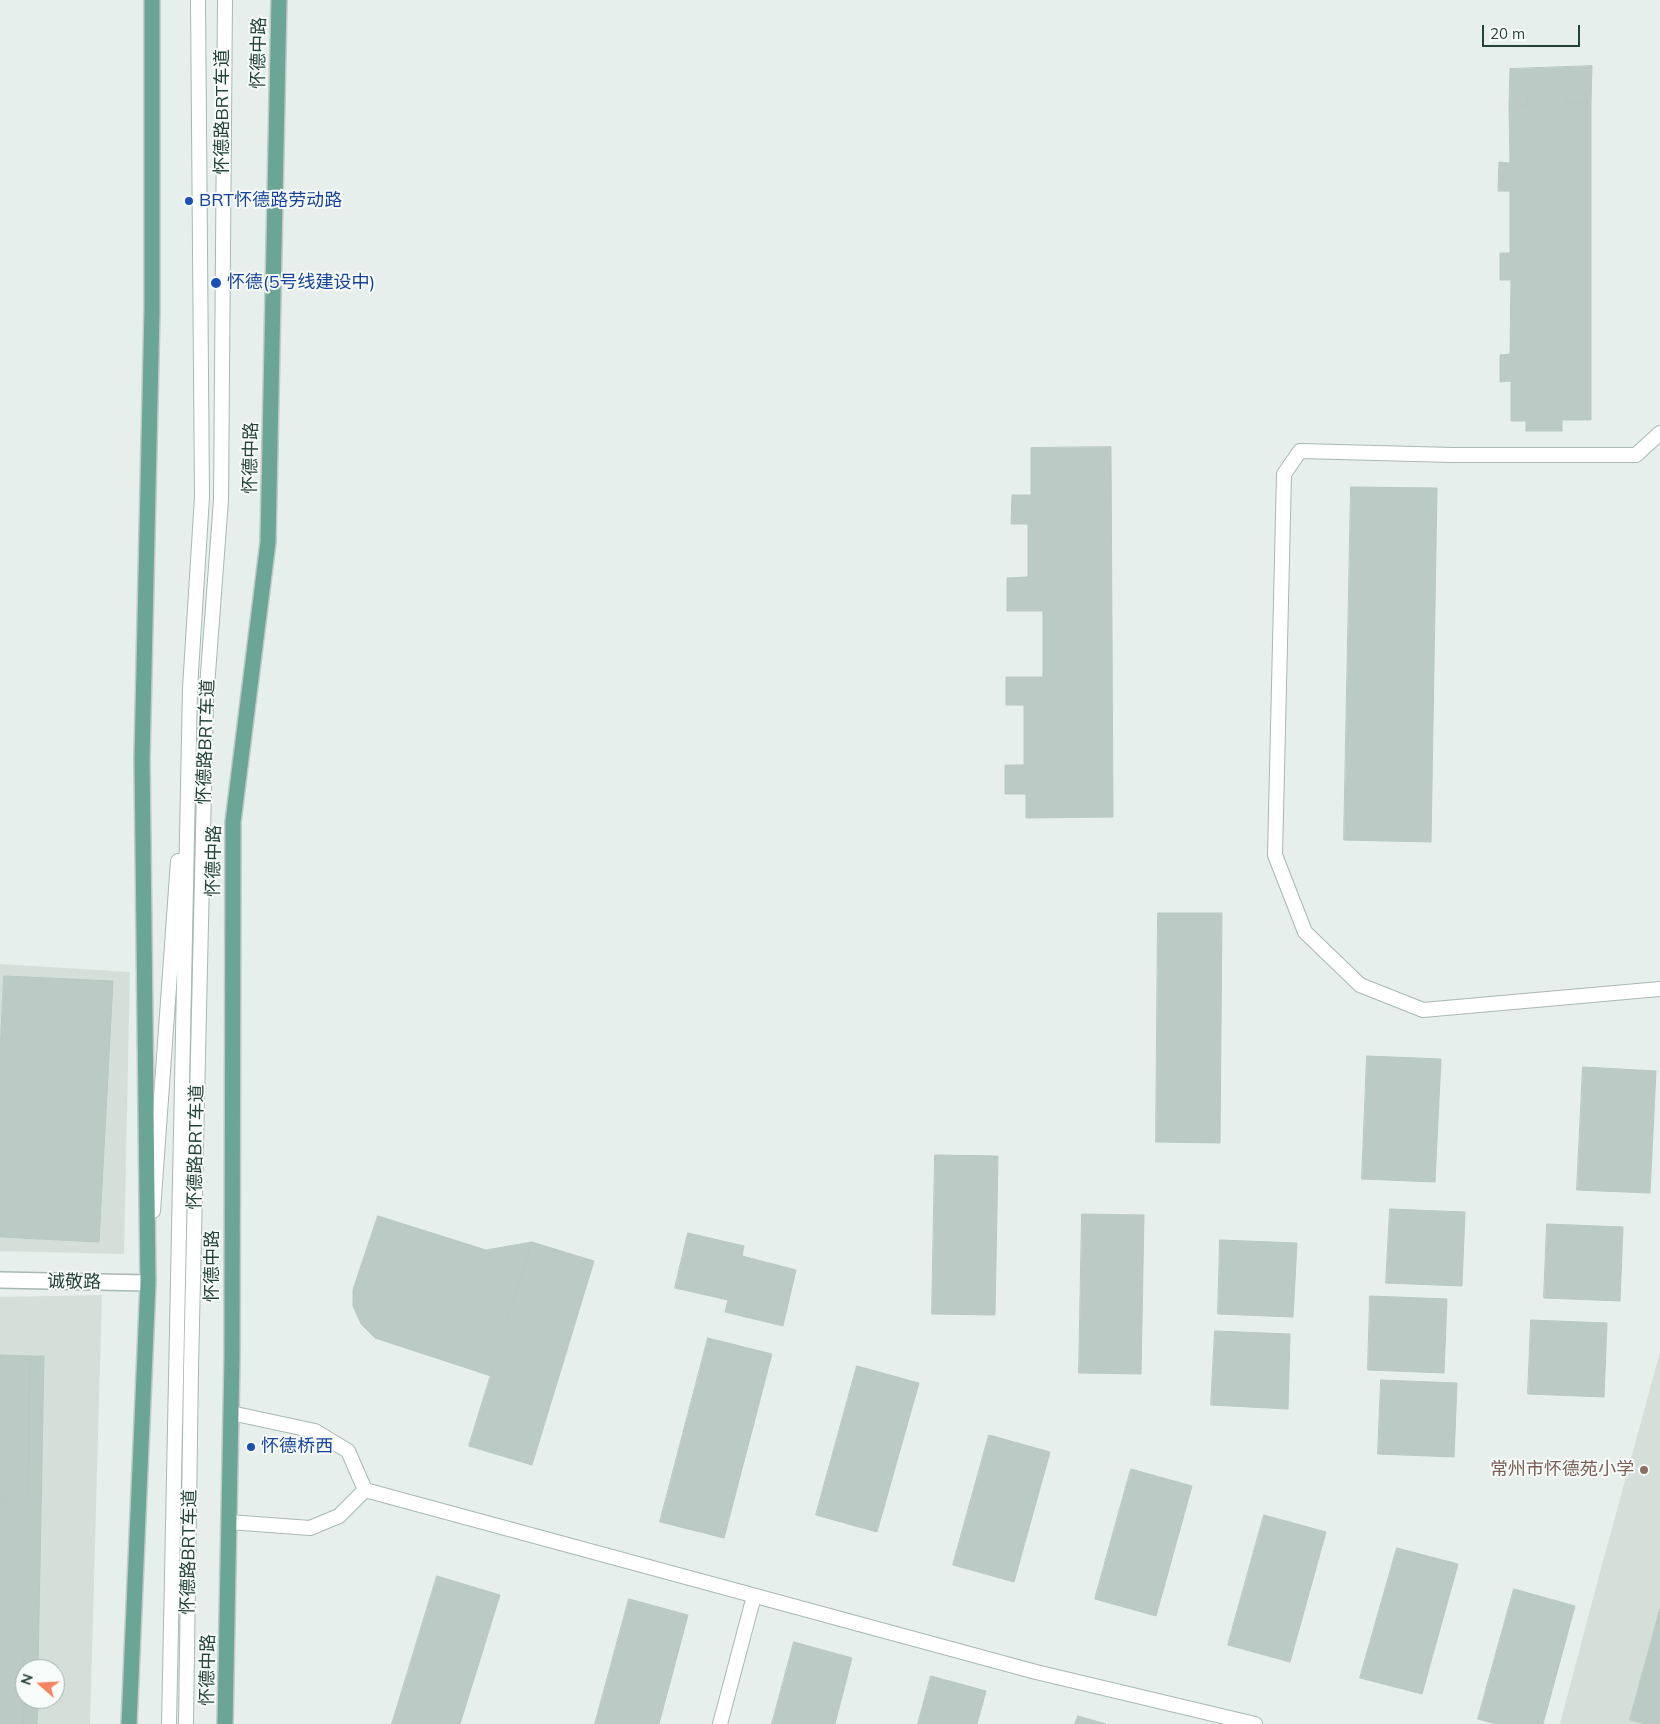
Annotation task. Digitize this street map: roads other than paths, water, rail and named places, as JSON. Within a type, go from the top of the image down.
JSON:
[{"type":"main road","points":[[129,1724],[148,1283],[142,758],[151,320],[152,0]]},
{"type":"main road","name":"怀德中路","points":[[225,1724],[231,1413],[233,822],[268,542],[279,0]]},
{"type":"street","name":"诚敬路","points":[[0,1280],[148,1283]]},
{"type":"lane","name":"怀德路BRT车道","points":[[169,1724],[190,688],[202,497],[198,0]]},
{"type":"lane","name":"怀德路BRT车道","points":[[186,1724],[191,1368],[206,700],[220,500],[225,0]]},
{"type":"lane","points":[[1660,433],[1636,455],[1453,455],[1300,451],[1284,474],[1275,855],[1305,932],[1360,985],[1423,1010],[1660,989]]},
{"type":"lane","points":[[148,1283],[190,688]]},
{"type":"lane","points":[[231,1413],[315,1431],[348,1451],[365,1490]]},
{"type":"lane","points":[[229,1522],[310,1528],[339,1516],[365,1490]]},
{"type":"lane","points":[[365,1490],[1036,1672],[1255,1724]]},
{"type":"lane","points":[[720,1724],[754,1596]]},
{"type":"place","name":"BRT怀德路劳动路","points":[[189,201]]},
{"type":"place","name":"怀德(5号线建设中)","points":[[216,283]]},
{"type":"place","name":"怀德桥西","points":[[251,1447]]},
{"type":"place","name":"常州市怀德苑小学","points":[[1644,1470]]}]
